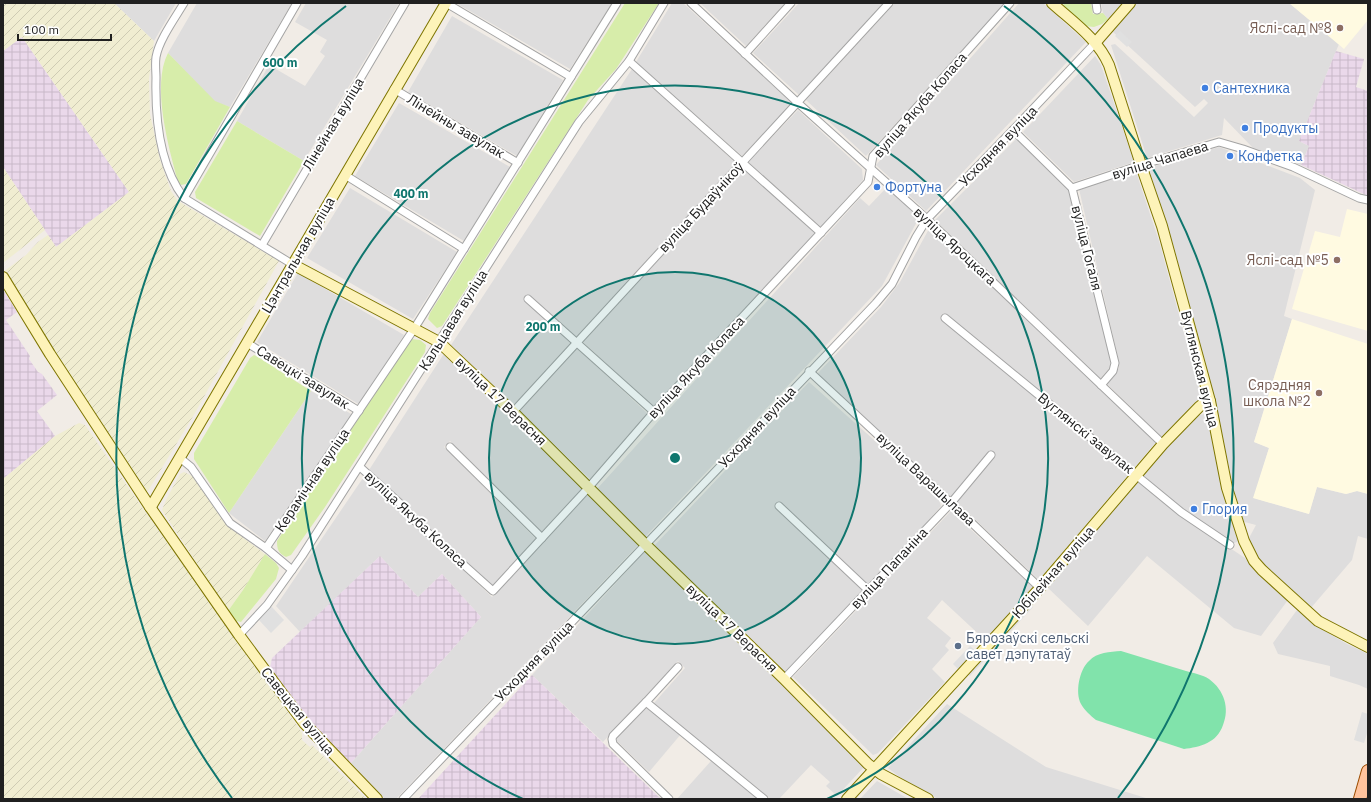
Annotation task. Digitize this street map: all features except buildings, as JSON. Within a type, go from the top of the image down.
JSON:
[{"type":"main road","points":[[1360,799],[1368,771]]},
{"type":"main road","points":[[1367,799],[1368,795]]},
{"type":"street","name":"вуліца 17 Верасня","points":[[184,3],[161,42],[156,57],[155,94],[158,132],[167,167],[184,198],[292,264],[439,342],[513,412],[868,764],[881,774],[928,799]]},
{"type":"street","points":[[184,198],[297,3]]},
{"type":"street","name":"Лінейная вуліца","points":[[262,245],[405,3]]},
{"type":"street","points":[[446,3],[571,77]]},
{"type":"street","name":"Цэнтральная вуліца","points":[[150,507],[180,458],[394,89],[446,3]]},
{"type":"street","name":"Керамічная вуліца","points":[[266,548],[414,329],[617,3]]},
{"type":"street","name":"Кальцавая вуліца","points":[[239,635],[267,605],[292,570],[360,467],[579,122],[629,61],[664,3]]},
{"type":"street","name":"вуліца Яроцкага","points":[[691,3],[798,103],[927,219],[1163,444]]},
{"type":"street","points":[[745,54],[791,3]]},
{"type":"street","name":"вуліца Будаўнікоў","points":[[513,412],[889,3]]},
{"type":"street","name":"вуліца Якуба Коласа","points":[[360,467],[404,507],[416,521],[494,591],[589,487],[654,412],[868,182],[873,156],[1010,3]]},
{"type":"street","name":"Вуглянская вуліца","points":[[1053,3],[1096,42],[1109,65],[1162,226],[1210,401],[1227,488],[1241,534],[1254,560],[1262,570],[1318,621],[1368,647]]},
{"type":"street","points":[[1096,42],[1130,3]]},
{"type":"street","name":"Усходняя вуліца","points":[[403,799],[876,303],[892,284],[927,219],[1096,42]]},
{"type":"street","points":[[629,61],[821,233]]},
{"type":"street","name":"Лінейны завулак","points":[[394,89],[518,163]]},
{"type":"street","name":"вуліца Гогаля","points":[[1013,130],[1072,188],[1115,363],[1112,371],[1101,385]]},
{"type":"street","name":"вуліца Чапаева","points":[[1072,188],[1141,165],[1219,142],[1248,150],[1293,167],[1359,198],[1368,200]]},
{"type":"street","points":[[345,175],[464,249]]},
{"type":"street","name":"Савецкая вуліца","points":[[3,277],[50,354],[150,507],[226,617],[304,723],[377,799]]},
{"type":"street","points":[[528,299],[654,412]]},
{"type":"street","name":"Вуглянскі завулак","points":[[945,318],[1137,474],[1181,512],[1230,545]]},
{"type":"street","name":"Савецкі завулак","points":[[247,342],[359,411]]},
{"type":"street","name":"вуліца Варашылава","points":[[809,372],[951,502],[1040,588]]},
{"type":"street","name":"Юбілейная вуліца","points":[[847,799],[1040,588],[1163,444],[1199,407],[1210,401]]},
{"type":"street","points":[[450,447],[542,538]]},
{"type":"street","name":"вуліца Папаніна","points":[[784,680],[951,502],[991,455]]},
{"type":"street","points":[[180,458],[191,467],[230,523],[266,548],[292,570]]},
{"type":"street","points":[[778,506],[868,590]]},
{"type":"street","points":[[669,799],[613,744],[612,740],[613,736],[678,667]]},
{"type":"street","points":[[646,702],[764,799]]},
{"type":"shaded area","points":[[3,3],[114,3],[154,41],[149,79],[150,114],[160,160],[171,191],[178,201],[279,261],[195,413],[148,491],[145,490],[3,272],[26,255],[38,242],[48,235],[56,247],[129,192],[22,37],[3,51]]},
{"type":"shaded area","points":[[114,3],[176,3],[154,41]]},
{"type":"shaded area","points":[[197,3],[292,3],[230,107],[215,102],[168,53]]},
{"type":"shaded area","points":[[306,3],[399,3],[304,161],[237,121],[269,65],[305,86],[325,56],[320,52],[327,40],[295,22]]},
{"type":"shaded area","points":[[456,3],[612,3],[570,69]]},
{"type":"shaded area","points":[[672,3],[683,3],[792,103],[742,156],[636,62]]},
{"type":"shaded area","points":[[700,3],[785,3],[746,46]]},
{"type":"shaded area","points":[[799,3],[884,3],[799,95],[753,53]]},
{"type":"shaded area","points":[[895,3],[1005,3],[866,156],[806,100]]},
{"type":"shaded area","points":[[1019,3],[1043,3],[1086,42],[926,211],[876,165]]},
{"type":"shaded area","points":[[1101,3],[1123,3],[1108,19],[1103,13]]},
{"type":"shaded area","points":[[1137,3],[1289,3],[1339,44],[1299,141],[1309,146],[1301,165],[1253,148],[1224,118],[1222,135],[1147,158],[1111,45],[1115,44],[1194,117],[1208,103],[1204,99],[1195,107],[1112,31]]},
{"type":"shaded area","name":"Яслі-сад №8","points":[[1289,3],[1368,3],[1368,20],[1344,49]]},
{"type":"shaded area","points":[[452,16],[563,80],[517,156],[408,92]]},
{"type":"shaded area","points":[[1120,31],[1132,42],[1127,47],[1115,36]]},
{"type":"shaded area","points":[[22,37],[129,192],[56,247],[3,167],[3,51]]},
{"type":"shaded area","points":[[1336,51],[1364,59],[1356,87],[1368,91],[1368,196],[1301,165],[1309,146],[1299,141]]},
{"type":"shaded area","points":[[1095,56],[1101,65],[1134,162],[1074,182],[1023,132]]},
{"type":"shaded area","points":[[632,69],[736,163],[514,406],[451,345]]},
{"type":"shaded area","points":[[399,103],[510,167],[464,241],[355,176]]},
{"type":"shaded area","points":[[798,110],[862,169],[863,180],[821,227],[748,162]]},
{"type":"shaded area","points":[[1016,139],[1067,187],[1071,194],[1112,365],[1100,379],[935,220]]},
{"type":"shaded area","points":[[1219,147],[1300,178],[1315,190],[1284,316],[1292,319],[1254,442],[1269,448],[1254,498],[1309,514],[1317,487],[1346,494],[1357,491],[1368,494],[1368,539],[1358,536],[1352,560],[1310,609],[1261,564],[1248,540],[1256,525],[1241,521],[1216,409],[1174,247],[1148,168]]},
{"type":"shaded area","points":[[3,167],[45,230],[3,263]]},
{"type":"shaded area","points":[[744,167],[815,233],[655,408],[583,342]]},
{"type":"shaded area","points":[[1136,172],[1159,241],[1201,396],[1162,437],[1106,383],[1119,368],[1119,362],[1079,189]]},
{"type":"shaded area","points":[[888,186],[919,218],[882,286],[645,537],[597,489],[860,198],[869,206]]},
{"type":"shaded area","points":[[350,188],[457,252],[413,319],[307,258]]},
{"type":"shaded area","name":"Яслі-сад №5","points":[[1347,209],[1368,214],[1368,331],[1292,309],[1315,231],[1340,237]]},
{"type":"shaded area","points":[[930,227],[1156,442],[1039,580],[958,503],[817,374],[881,307],[900,282]]},
{"type":"shaded area","points":[[298,273],[404,335],[360,405],[257,342]]},
{"type":"shaded area","points":[[3,290],[17,312],[6,320],[30,356],[29,359],[57,395],[37,411],[55,436],[3,479]]},
{"type":"shaded area","name":"Сярэдняя школа №2","points":[[1292,319],[1368,344],[1368,494],[1357,491],[1346,494],[1317,487],[1309,514],[1253,498],[1269,448],[1254,442]]},
{"type":"shaded area","points":[[577,348],[648,414],[590,479],[520,411]]},
{"type":"shaded area","points":[[445,352],[583,488],[542,533],[450,441],[444,447],[536,539],[493,587],[428,528],[369,470]]},
{"type":"shaded area","points":[[809,382],[938,497],[941,506],[910,542],[786,674],[654,546]]},
{"type":"shaded area","points":[[311,391],[353,415],[265,541],[229,513]]},
{"type":"shaded area","points":[[1205,414],[1209,425],[1225,501],[1239,541],[1232,544],[1177,505],[1143,475],[1172,441],[1199,415]]},
{"type":"shaded area","points":[[79,423],[85,425],[265,679],[302,733],[302,740],[310,747],[312,745],[366,799],[3,799],[3,479],[55,436]]},
{"type":"shaded area","points":[[184,472],[192,476],[230,528],[265,554],[228,611],[162,510],[180,474]]},
{"type":"shaded area","points":[[365,475],[399,506],[411,521],[492,597],[588,494],[639,544],[396,799],[385,799],[351,763],[481,617],[442,574],[418,597],[380,556],[300,632],[276,606]]},
{"type":"shaded area","points":[[1138,481],[1176,512],[1245,558],[1256,571],[1288,600],[1261,636],[1234,628],[1147,556],[1088,626],[1048,588]]},
{"type":"shaded area","points":[[951,511],[1034,588],[985,640],[942,600],[927,618],[951,638],[945,646],[949,650],[932,669],[945,682],[878,753],[873,755],[793,677]]},
{"type":"shaded area","points":[[646,550],[865,766],[837,796],[826,786],[830,782],[811,765],[779,799],[771,799],[654,703],[685,668],[678,661],[603,742],[532,675]]},
{"type":"shaded area","points":[[380,556],[418,597],[442,574],[481,617],[350,764],[311,722],[270,668],[272,658]]},
{"type":"shaded area","points":[[1029,604],[1033,607],[970,676],[966,673]]},
{"type":"shaded area","points":[[270,605],[284,620],[271,633],[258,619]]},
{"type":"shaded area","points":[[1297,610],[1321,629],[1368,654],[1368,689],[1330,676],[1330,666],[1278,654],[1273,643]]},
{"type":"shaded area","points":[[970,646],[977,652],[960,671],[953,664]]},
{"type":"shaded area","points":[[532,675],[601,741],[661,799],[418,799]]},
{"type":"shaded area","points":[[647,704],[681,734],[649,772],[617,741],[617,738]]},
{"type":"shaded area","points":[[947,704],[1046,767],[1149,799],[938,799],[901,778],[888,768]]},
{"type":"shaded area","points":[[1362,712],[1368,714],[1368,730],[1364,743],[1354,740]]},
{"type":"shaded area","points":[[711,761],[758,799],[677,799]]},
{"type":"shaded area","points":[[877,781],[905,797],[909,799],[860,799]]},
{"type":"green space","points":[[625,3],[659,3],[616,69],[588,100],[442,326],[437,328],[428,319],[430,313]]},
{"type":"green space","points":[[1063,3],[1091,3],[1093,14],[1103,13],[1108,19],[1102,24],[1094,27],[1085,26],[1065,9]]},
{"type":"green space","points":[[168,53],[215,101],[230,107],[186,184],[181,185],[178,182],[166,135],[161,99],[163,67]]},
{"type":"green space","points":[[237,121],[304,161],[260,236],[196,198],[195,192]]},
{"type":"green space","points":[[411,339],[420,340],[426,345],[425,352],[325,507],[291,555],[286,557],[278,550],[277,541]]},
{"type":"green space","points":[[254,355],[311,391],[229,513],[194,459],[194,453],[250,358]]},
{"type":"green space","points":[[265,554],[276,563],[279,568],[276,579],[241,622],[236,621],[228,611]]},
{"type":"green space","points":[[1121,651],[1201,675],[1214,683],[1222,694],[1226,706],[1225,719],[1217,736],[1202,745],[1184,749],[1096,720],[1090,715],[1084,709],[1079,699],[1078,688],[1080,676],[1092,658],[1104,653]]},
{"type":"place","name":"Яслі-сад №8","points":[[1340,28]]},
{"type":"place","name":"Сантехника","points":[[1205,88]]},
{"type":"place","name":"Продукты","points":[[1245,128]]},
{"type":"place","name":"Конфетка","points":[[1230,156]]},
{"type":"place","name":"Фортуна","points":[[877,187]]},
{"type":"place","name":"Яслі-сад №5","points":[[1337,260]]},
{"type":"place","name":"Сярэдняя школа №2","points":[[1319,393]]},
{"type":"place","name":"Глория","points":[[1194,509]]},
{"type":"place","name":"Бярозаўскі сельскі савет дэпутатаў","points":[[958,646]]}]
